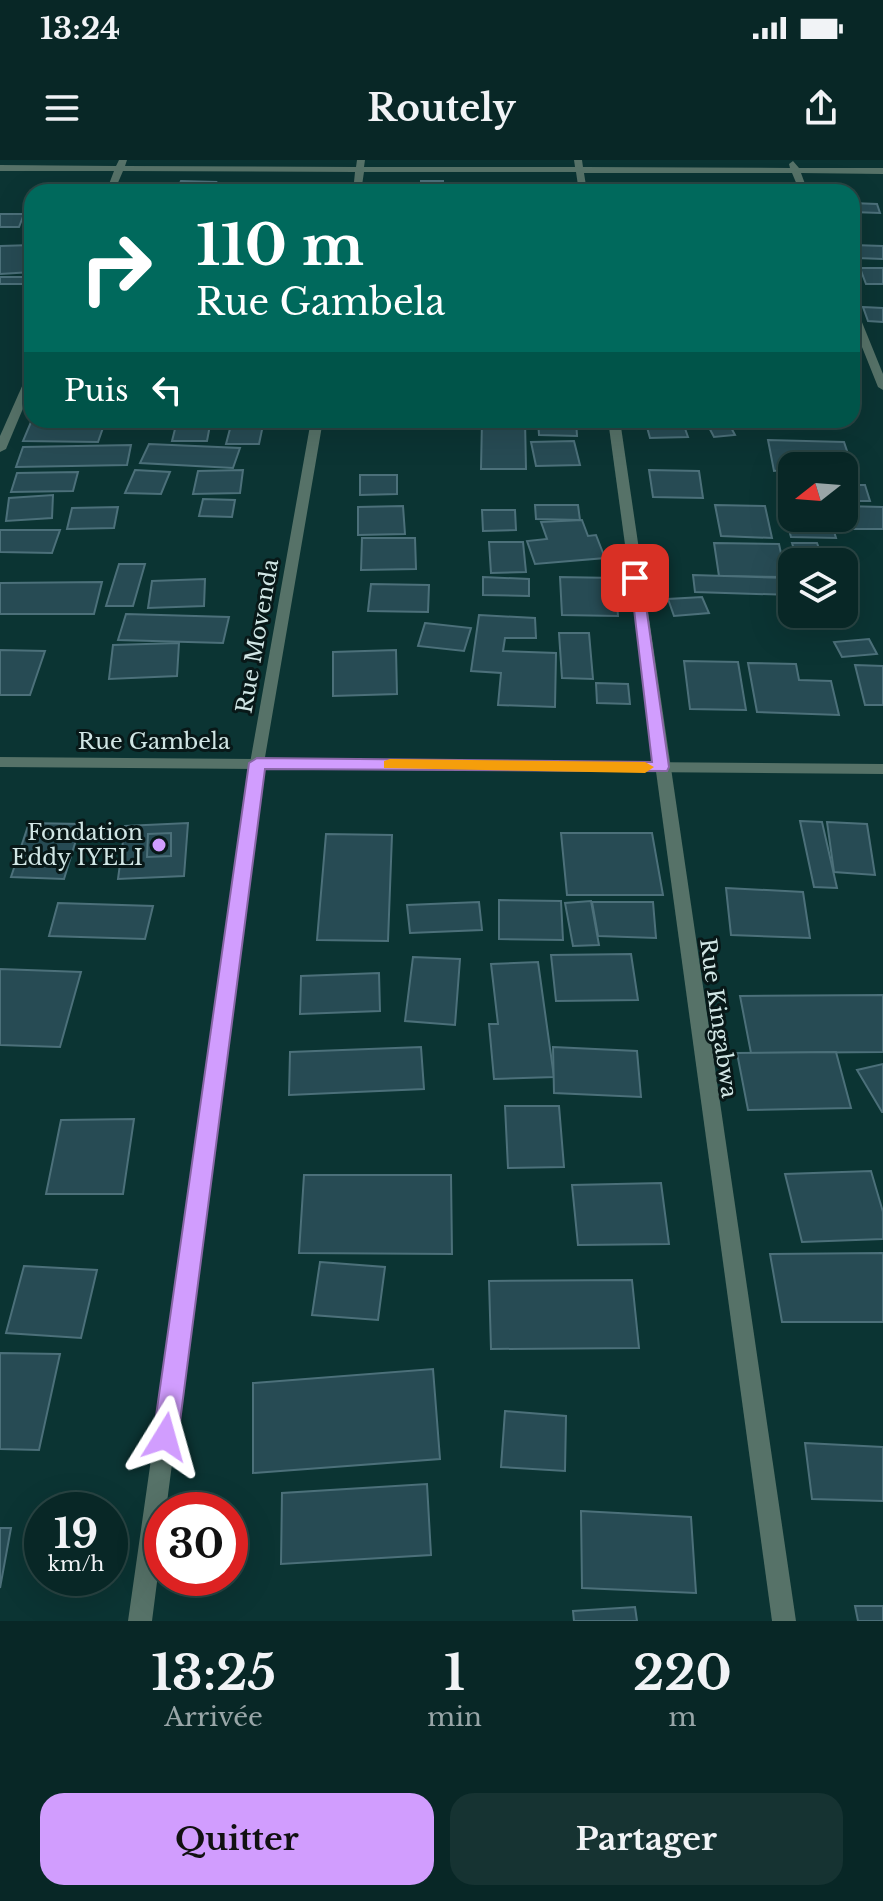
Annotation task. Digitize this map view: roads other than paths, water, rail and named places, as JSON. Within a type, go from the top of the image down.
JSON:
[{"type":"street","points":[[792,160],[801,184]]},
{"type":"street","points":[[0,168],[122,164],[579,164],[883,171]]},
{"type":"street","points":[[113,184],[122,164]]},
{"type":"street","points":[[358,184],[361,164]]},
{"type":"street","points":[[579,164],[582,184]]},
{"type":"street","points":[[860,330],[883,387]]},
{"type":"street","points":[[0,449],[24,394]]},
{"type":"street","name":"Rue Movenda","points":[[140,1621],[257,763],[316,428]]},
{"type":"street","name":"Rue Kingabwa","points":[[615,428],[784,1621]]},
{"type":"street","name":"Rue Gambela","points":[[0,762],[883,769]]},
{"type":"place","name":"Fondation Eddy IYELI","points":[[159,845]]}]
